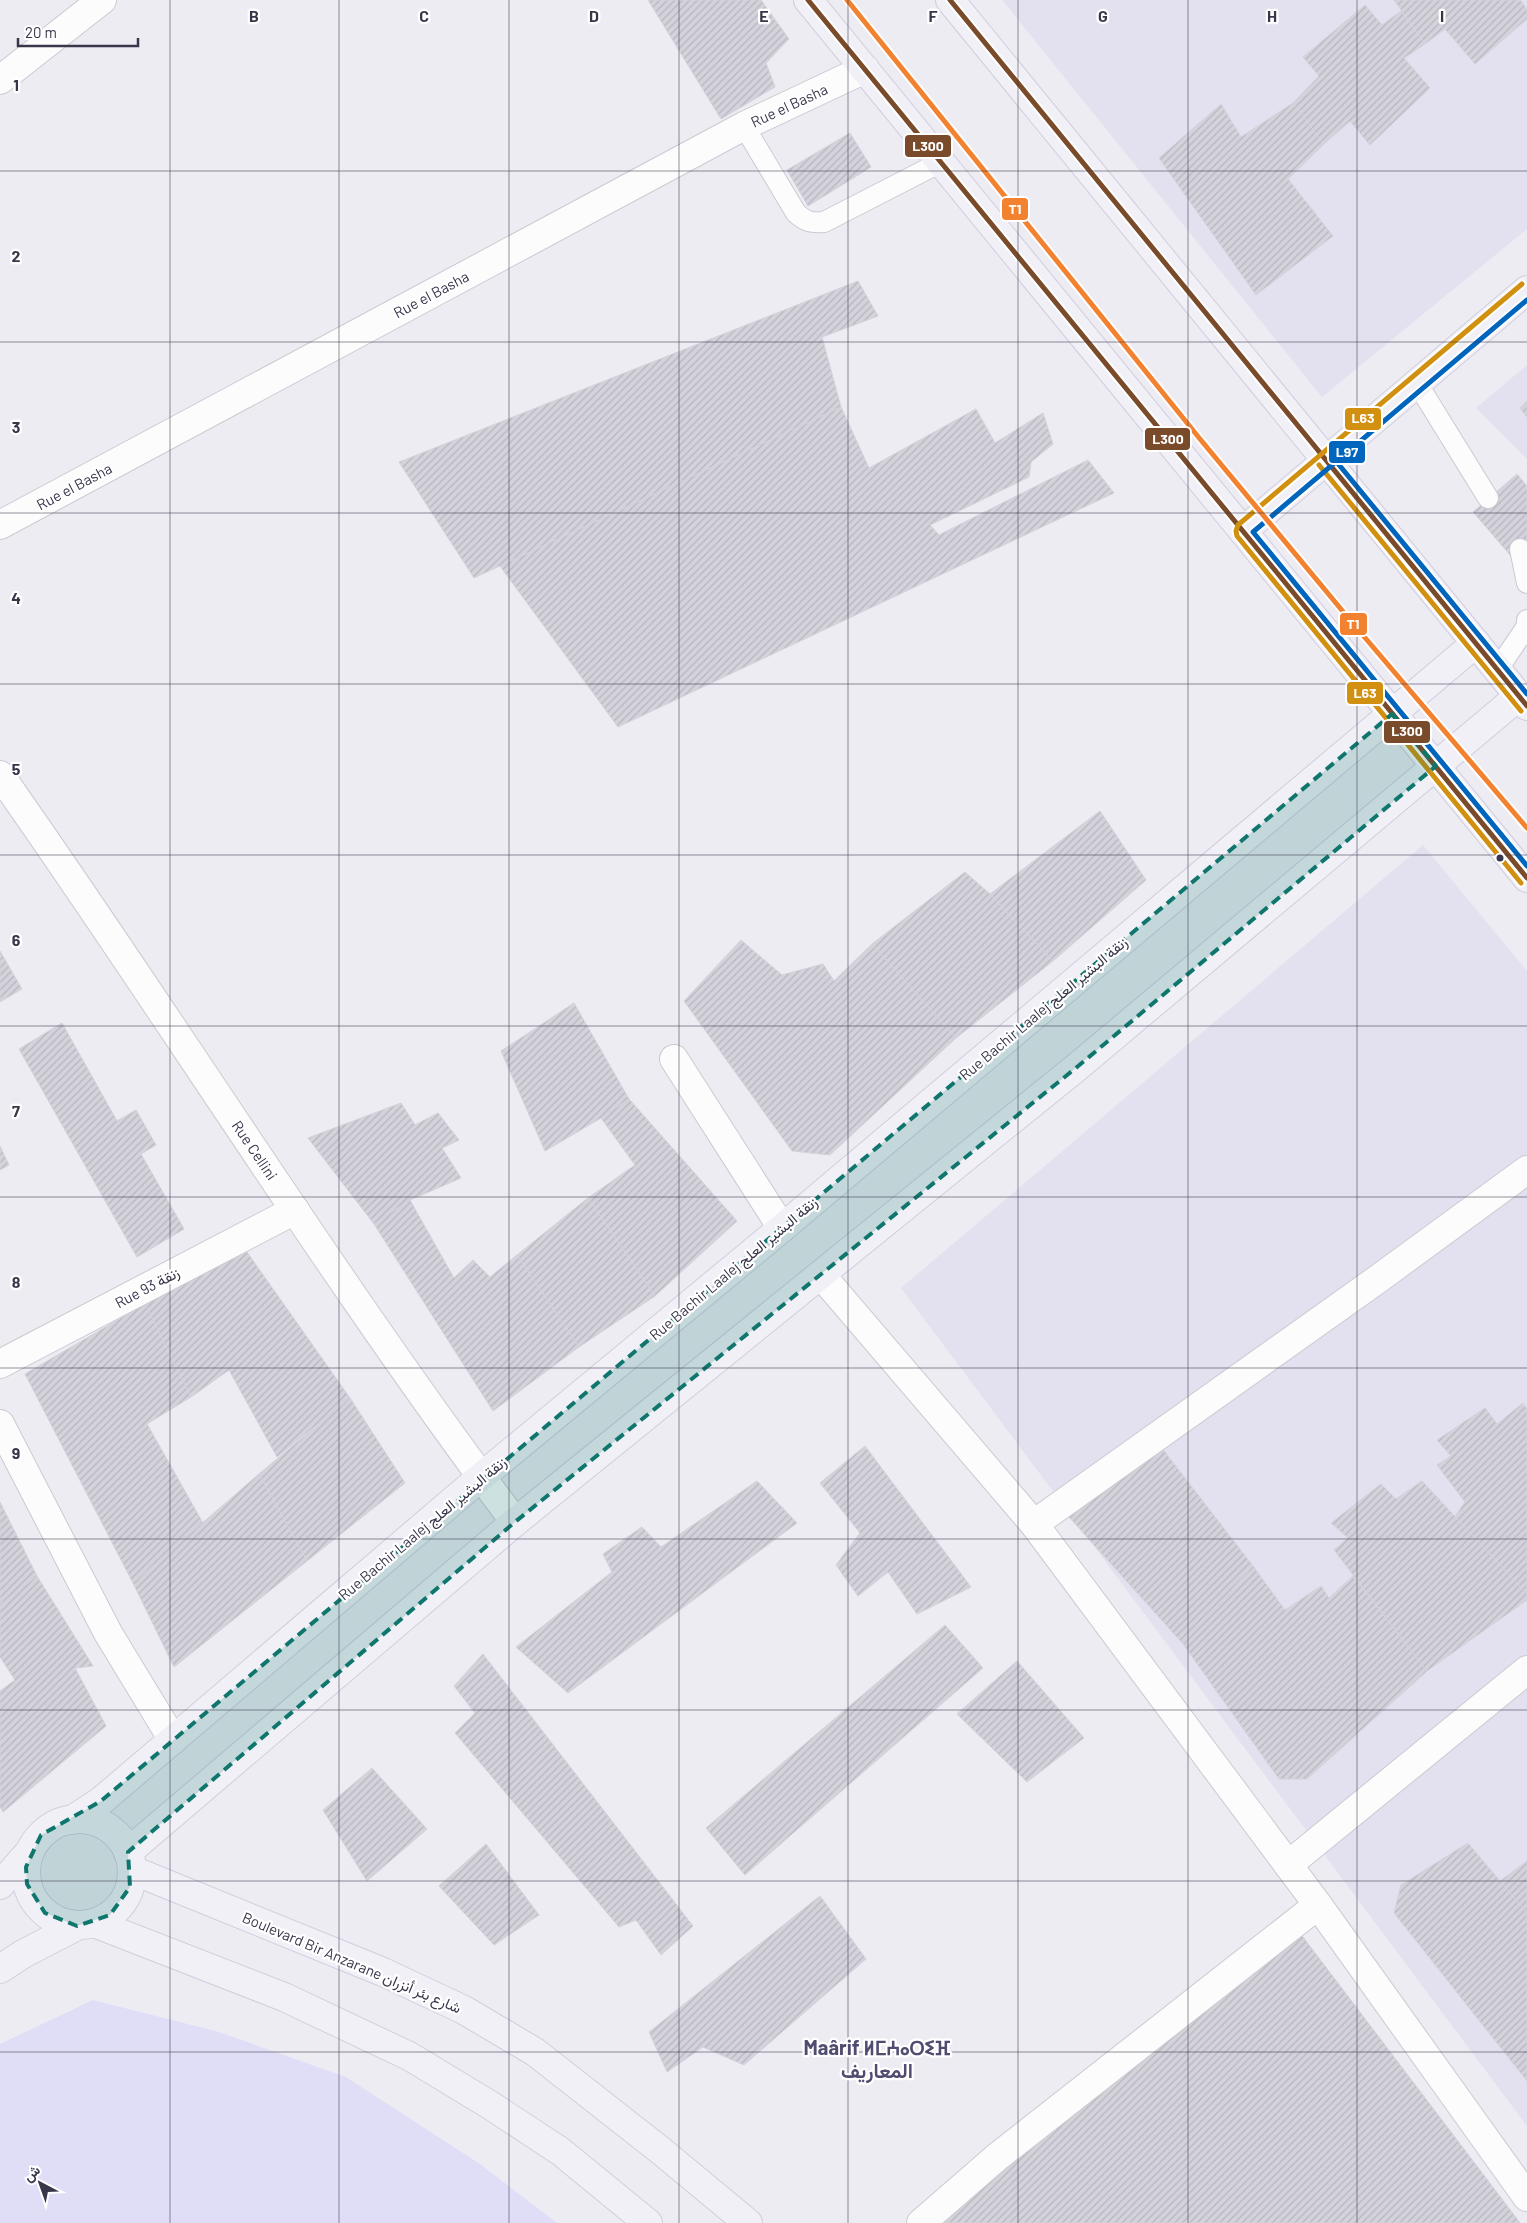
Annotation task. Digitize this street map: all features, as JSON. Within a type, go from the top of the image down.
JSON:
[{"type":"street","points":[[0,80],[102,0]]},
{"type":"street","points":[[808,0],[1527,878]]},
{"type":"street","points":[[130,1861],[515,1522],[1077,1067],[1436,766],[1523,701],[950,0]]},
{"type":"street","name":"Rue el Basha","points":[[0,525],[744,126],[865,69]]},
{"type":"street","points":[[1243,531],[1527,290]]},
{"type":"street","name":"Rue Bachir Laalej زنقة البشير العلج","points":[[72,1820],[101,1801],[482,1477],[782,1228],[1476,643]]},
{"type":"street","name":"Rue Cellini","points":[[0,775],[10,809],[515,1522]]},
{"type":"street","points":[[674,1059],[782,1228]]},
{"type":"street","points":[[1034,1524],[1378,1279],[1527,1170]]},
{"type":"street","name":"Rue 93 زنقة","points":[[0,1364],[295,1210]]},
{"type":"street","points":[[821,1275],[1034,1524],[1318,1905],[1527,2197]]},
{"type":"street","points":[[0,1424],[108,1633],[173,1740]]},
{"type":"street","points":[[1288,1865],[1527,1670]]},
{"type":"street","points":[[0,1885],[31,1850],[41,1835],[55,1826],[72,1820],[90,1820],[106,1826],[119,1838],[130,1861],[130,1887],[122,1903],[110,1915],[86,1924],[23,1954],[0,1969]]},
{"type":"street","points":[[31,1850],[26,1867],[27,1884],[34,1900],[45,1914],[60,1922],[86,1924],[284,1997],[409,2056],[490,2105],[560,2151],[648,2223]]},
{"type":"street","name":"Boulevard Bir Anzarane شارع بئر أنزران","points":[[130,1861],[383,1972],[464,2010],[535,2052],[660,2150],[748,2223]]},
{"type":"street","points":[[921,2223],[997,2157],[1318,1905]]},
{"type":"lane","points":[[744,126],[796,213],[804,221],[812,223],[824,222],[941,162]]},
{"type":"lane","points":[[1417,383],[1488,498]]},
{"type":"lane","points":[[1520,549],[1527,583]]},
{"type":"lane","points":[[1498,669],[1527,626],[1527,620]]},
{"type":"highlighted area","points":[[1392,714],[1436,766],[1077,1067],[515,1522],[128,1852],[130,1887],[110,1915],[77,1926],[45,1913],[27,1884],[26,1867],[41,1835],[101,1801]]},
{"type":"shaded area","points":[[1002,0],[1527,0],[1527,229],[1322,397]]},
{"type":"shaded area","points":[[1527,365],[1527,459],[1476,408]]},
{"type":"shaded area","points":[[1423,845],[1527,971],[1527,2126],[901,1288]]},
{"type":"shaded area","points":[[93,2000],[219,2032],[346,2077],[480,2164],[557,2223],[0,2223],[0,2044]]},
{"type":"building","points":[[648,0],[761,0],[789,39],[766,63],[775,87],[721,119]]},
{"type":"building","points":[[1394,0],[1520,0],[1527,9],[1527,19],[1475,64],[1445,29],[1425,44]]},
{"type":"building","points":[[1365,5],[1382,25],[1401,11],[1425,44],[1404,58],[1430,88],[1370,145],[1350,121],[1324,144],[1293,103],[1319,76],[1303,57]]},
{"type":"building","points":[[1293,103],[1324,144],[1288,179],[1333,236],[1256,295],[1159,158],[1221,104],[1241,137]]},
{"type":"building","points":[[850,133],[871,167],[808,206],[787,170]]},
{"type":"building","points":[[858,281],[878,316],[822,337],[841,407],[474,578],[399,462]]},
{"type":"building","points":[[1527,401],[1527,417],[1520,408]]},
{"type":"building","points":[[841,407],[869,468],[976,409],[995,443],[1043,413],[1053,444],[1031,462],[1029,477],[930,525],[939,535],[1088,460],[1114,493],[618,727],[500,566]]},
{"type":"building","points":[[1517,474],[1527,486],[1527,543],[1511,556],[1473,512]]},
{"type":"building","points":[[1100,811],[1146,880],[1053,961],[990,894]]},
{"type":"building","points":[[965,872],[990,894],[1053,961],[956,1038],[872,944]]},
{"type":"building","points":[[741,940],[782,975],[823,964],[834,981],[872,944],[956,1038],[830,1155],[792,1151],[684,1001]]},
{"type":"building","points":[[0,951],[22,989],[0,1002]]},
{"type":"building","points":[[574,1003],[629,1099],[545,1151],[501,1051]]},
{"type":"building","points":[[62,1023],[117,1121],[136,1110],[156,1145],[141,1154],[184,1229],[137,1257],[19,1049]]},
{"type":"building","points":[[629,1099],[737,1221],[655,1296],[588,1198],[635,1165],[601,1118]]},
{"type":"building","points":[[401,1103],[415,1125],[438,1113],[459,1140],[442,1148],[461,1178],[410,1200],[374,1224],[308,1138]]},
{"type":"building","points":[[0,1146],[9,1165],[0,1170]]},
{"type":"building","points":[[588,1198],[655,1296],[579,1347],[517,1255]]},
{"type":"building","points":[[410,1200],[454,1278],[473,1260],[490,1277],[517,1255],[579,1347],[493,1411],[374,1224]]},
{"type":"building","points":[[247,1252],[350,1398],[277,1457],[229,1370],[191,1397],[145,1304]]},
{"type":"building","points":[[145,1304],[191,1397],[147,1424],[203,1523],[133,1583],[25,1374]]},
{"type":"building","points":[[350,1398],[405,1483],[307,1561],[259,1474]]},
{"type":"building","points":[[1523,1403],[1527,1409],[1527,1594],[1454,1518],[1465,1502],[1437,1465],[1451,1456],[1437,1440],[1485,1408],[1497,1424]]},
{"type":"building","points":[[1158,1443],[1253,1566],[1183,1644],[1069,1517]]},
{"type":"building","points":[[865,1446],[971,1587],[917,1614],[888,1572],[858,1596],[836,1565],[860,1533],[820,1483]]},
{"type":"building","points":[[259,1474],[307,1561],[174,1667],[133,1583]]},
{"type":"building","points":[[757,1481],[797,1523],[568,1693],[516,1647],[612,1572],[603,1554],[642,1527],[661,1547]]},
{"type":"building","points":[[1422,1481],[1527,1594],[1527,1600],[1427,1671],[1334,1550],[1348,1538],[1331,1523],[1381,1484],[1396,1499]]},
{"type":"building","points":[[0,1502],[37,1576],[0,1605]]},
{"type":"building","points":[[1253,1566],[1285,1610],[1321,1586],[1329,1598],[1353,1576],[1427,1671],[1307,1779],[1279,1779],[1183,1644]]},
{"type":"building","points":[[37,1576],[93,1666],[75,1668],[106,1726],[3,1812],[0,1807],[0,1691],[15,1680],[0,1657],[0,1605]]},
{"type":"building","points":[[945,1625],[983,1668],[745,1875],[706,1828]]},
{"type":"building","points":[[483,1654],[693,1926],[661,1955],[636,1920],[619,1927],[455,1733],[475,1713],[454,1686]]},
{"type":"building","points":[[1017,1661],[1084,1738],[1027,1782],[957,1714]]},
{"type":"building","points":[[372,1768],[427,1829],[367,1881],[323,1810]]},
{"type":"building","points":[[1468,1843],[1527,1913],[1527,2081],[1394,1913],[1401,1885]]},
{"type":"building","points":[[486,1844],[539,1915],[494,1945],[439,1886]]},
{"type":"building","points":[[1527,1861],[1527,1913],[1500,1881]]},
{"type":"building","points":[[820,1896],[866,1959],[744,2065],[703,2047],[667,2072],[649,2032]]},
{"type":"building","points":[[1299,1932],[1520,2223],[1436,2223],[1289,2046],[1053,2223],[942,2223],[982,2177]]},
{"type":"building","points":[[1299,1932],[1520,2223],[942,2223],[982,2177]]},
{"type":"transit line","name":"L300","points":[[808,0],[1527,878]]},
{"type":"transit line","name":"T1","points":[[847,0],[1200,439],[1350,620],[1527,828]]},
{"type":"transit line","name":"L300","points":[[950,0],[1527,706]]},
{"type":"transit line","name":"L63","points":[[1521,883],[1237,536],[1236,531],[1238,525],[1522,284]]},
{"type":"transit line","name":"L97","points":[[1527,300],[1253,532],[1527,866]]},
{"type":"transit line","name":"L97","points":[[1331,455],[1527,694]]},
{"type":"transit line","name":"L63","points":[[1319,465],[1521,711]]},
{"type":"district","name":"Maârif ⵍⵎⵄⴰⵔⵉⴼ المعاريف","points":[[877,2058]]}]
